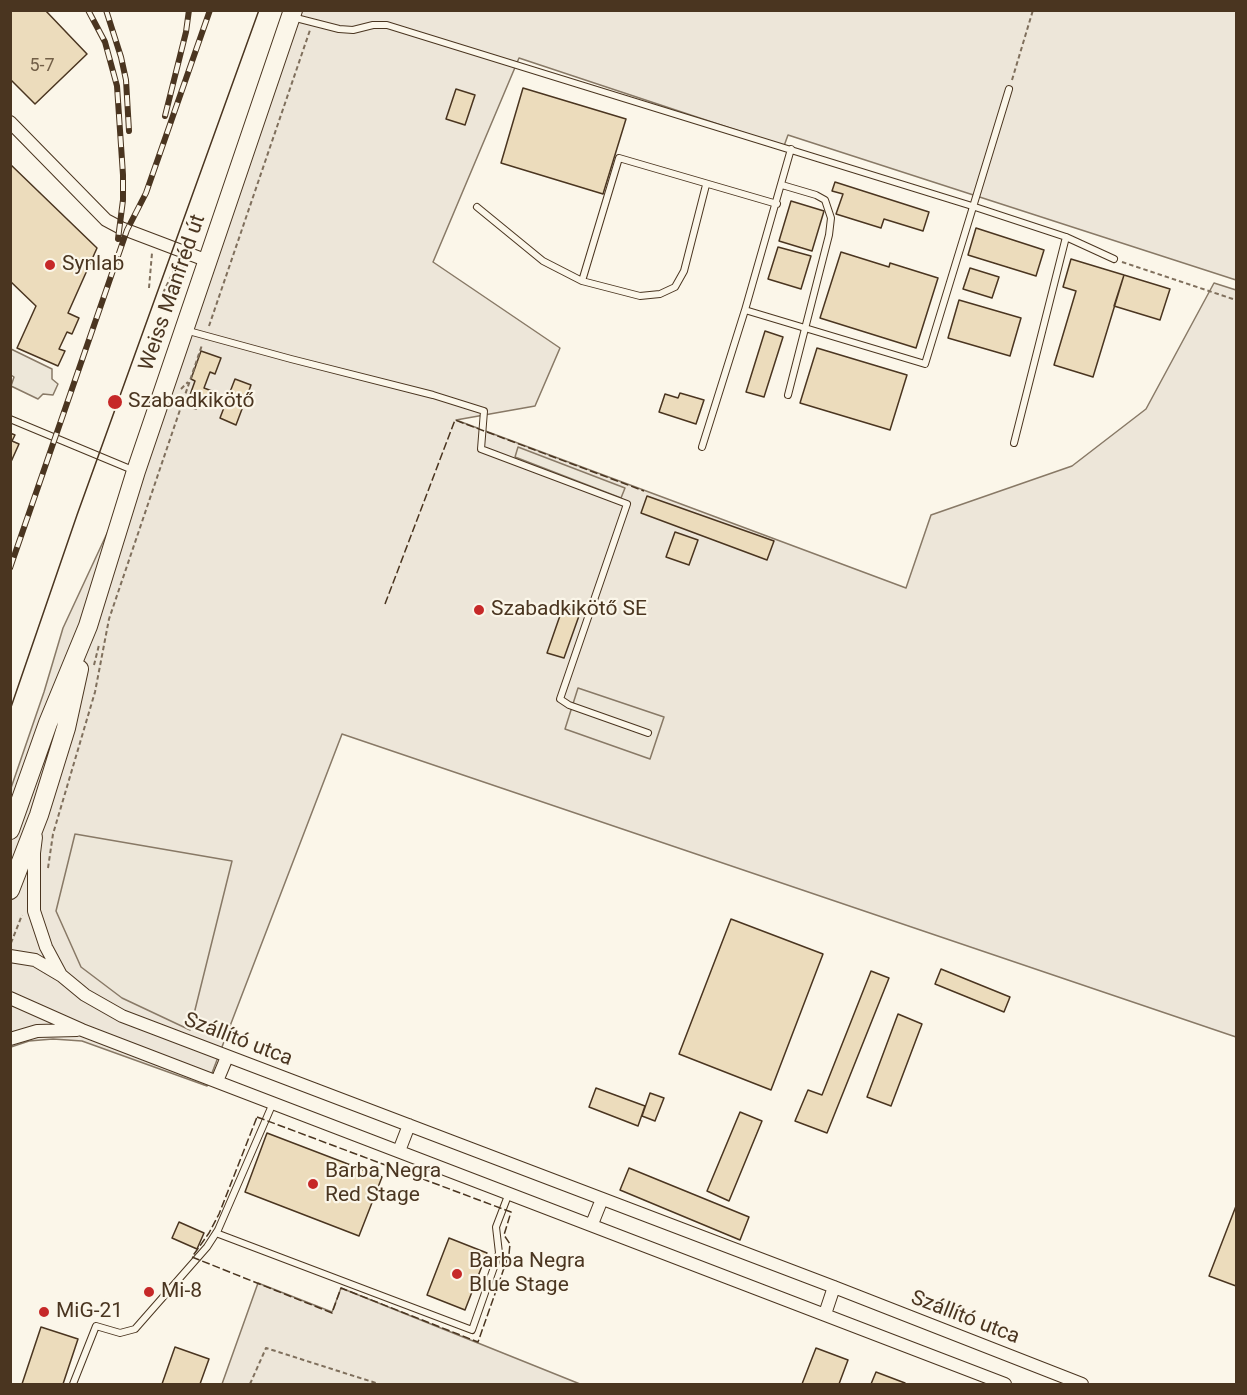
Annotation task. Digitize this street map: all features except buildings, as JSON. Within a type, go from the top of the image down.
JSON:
[{"type":"main road","name":"Weiss Manfréd út","points":[[10,890],[39,815],[66,728],[136,471],[292,14]]},
{"type":"main road","name":"Weiss Manfréd út","points":[[10,830],[48,723],[95,625]]},
{"type":"street","points":[[10,122],[106,220],[121,228],[208,261]]},
{"type":"street","name":"Szállító utca","points":[[39,815],[34,853],[34,911],[46,947],[62,976]]},
{"type":"street","name":"Szállító utca","points":[[10,956],[35,960],[62,976],[84,995],[122,1016],[602,1198],[1082,1384]]},
{"type":"street","points":[[10,998],[82,1030],[1005,1384]]},
{"type":"street","points":[[10,1039],[38,1031],[82,1030]]},
{"type":"street","points":[[217,1081],[226,1057]]},
{"type":"street","points":[[399,1151],[409,1125]]},
{"type":"street","points":[[592,1224],[602,1198]]},
{"type":"street","points":[[825,1314],[834,1287]]},
{"type":"lane","points":[[292,14],[312,23],[352,30],[373,25],[387,25],[791,148],[972,206],[1066,237],[1114,258]]},
{"type":"lane","points":[[745,310],[925,364],[1009,89]]},
{"type":"lane","points":[[702,447],[777,204],[791,148]]},
{"type":"lane","points":[[582,281],[619,158],[777,204]]},
{"type":"lane","points":[[477,207],[543,261],[582,281],[640,296],[660,294],[675,287],[684,271],[706,185]]},
{"type":"lane","points":[[782,185],[825,200],[831,218],[829,235],[788,395]]},
{"type":"lane","points":[[1014,443],[1066,237]]},
{"type":"lane","points":[[185,329],[433,395],[484,411],[481,449],[627,504],[560,699],[569,705],[648,733]]},
{"type":"lane","points":[[10,419],[70,446],[136,471]]},
{"type":"lane","points":[[73,1384],[96,1326],[125,1333],[141,1325],[207,1246],[216,1233],[273,1103]]},
{"type":"lane","points":[[216,1233],[472,1330],[499,1253],[495,1227],[509,1193]]},
{"type":"path","points":[[1009,89],[1032,10]]},
{"type":"path","points":[[47,872],[52,834],[95,692],[109,619],[312,23]]},
{"type":"path","points":[[149,288],[152,253],[161,256]]},
{"type":"path","points":[[1114,258],[1236,300]]},
{"type":"path","points":[[169,259],[178,262],[185,270],[184,282],[220,296]]},
{"type":"path","points":[[163,293],[178,262]]},
{"type":"path","points":[[177,394],[188,382]]},
{"type":"path","points":[[95,625],[105,614]]},
{"type":"path","points":[[94,666],[99,645]]},
{"type":"path","points":[[250,1384],[266,1348],[379,1384]]},
{"type":"shaded area","points":[[293,11],[1236,11],[1236,280],[788,135],[784,146],[519,58],[433,262],[560,348],[535,406],[456,420],[906,588],[931,515],[1072,466],[1146,409],[1214,283],[1236,290],[1236,1037],[342,734],[207,1086],[82,1041],[53,1039],[29,1041],[11,1047],[11,788],[63,628],[136,471]]},
{"type":"shaded area","points":[[11,349],[52,369],[52,379],[58,384],[53,395],[43,394],[38,399],[11,386],[14,377],[11,375]]},
{"type":"shaded area","points":[[518,447],[625,488],[621,498],[515,457]]},
{"type":"shaded area","points":[[578,688],[664,717],[650,759],[565,729]]},
{"type":"shaded area","points":[[75,834],[232,861],[190,1030],[122,998],[81,967],[56,911]]},
{"type":"shaded area","points":[[258,1283],[332,1312],[341,1288],[580,1384],[222,1384]]},
{"type":"tram line","points":[[10,710],[77,515],[259,10]]},
{"type":"railway","points":[[88,10],[105,42],[117,86],[123,175],[123,200],[118,239]]},
{"type":"railway","points":[[106,10],[126,80],[129,131]]},
{"type":"railway","points":[[165,116],[186,32],[189,10]]},
{"type":"railway","points":[[10,568],[127,230],[146,193],[210,10]]},
{"type":"fence","points":[[385,604],[455,420],[644,491]]},
{"type":"fence","points":[[257,1117],[511,1212],[504,1235],[510,1244],[509,1254],[478,1342],[341,1288],[332,1313],[192,1257],[219,1214],[257,1117]]},
{"type":"place","name":"Synlab","points":[[50,265]]},
{"type":"place","name":"Szabadkikötő","points":[[115,402]]},
{"type":"place","name":"Szabadkikötő SE","points":[[479,610]]},
{"type":"place","name":"Barba Negra Red Stage","points":[[313,1184]]},
{"type":"place","name":"Barba Negra Blue Stage","points":[[457,1274]]},
{"type":"place","name":"Mi-8","points":[[149,1292]]},
{"type":"place","name":"MiG-21","points":[[44,1312]]}]
